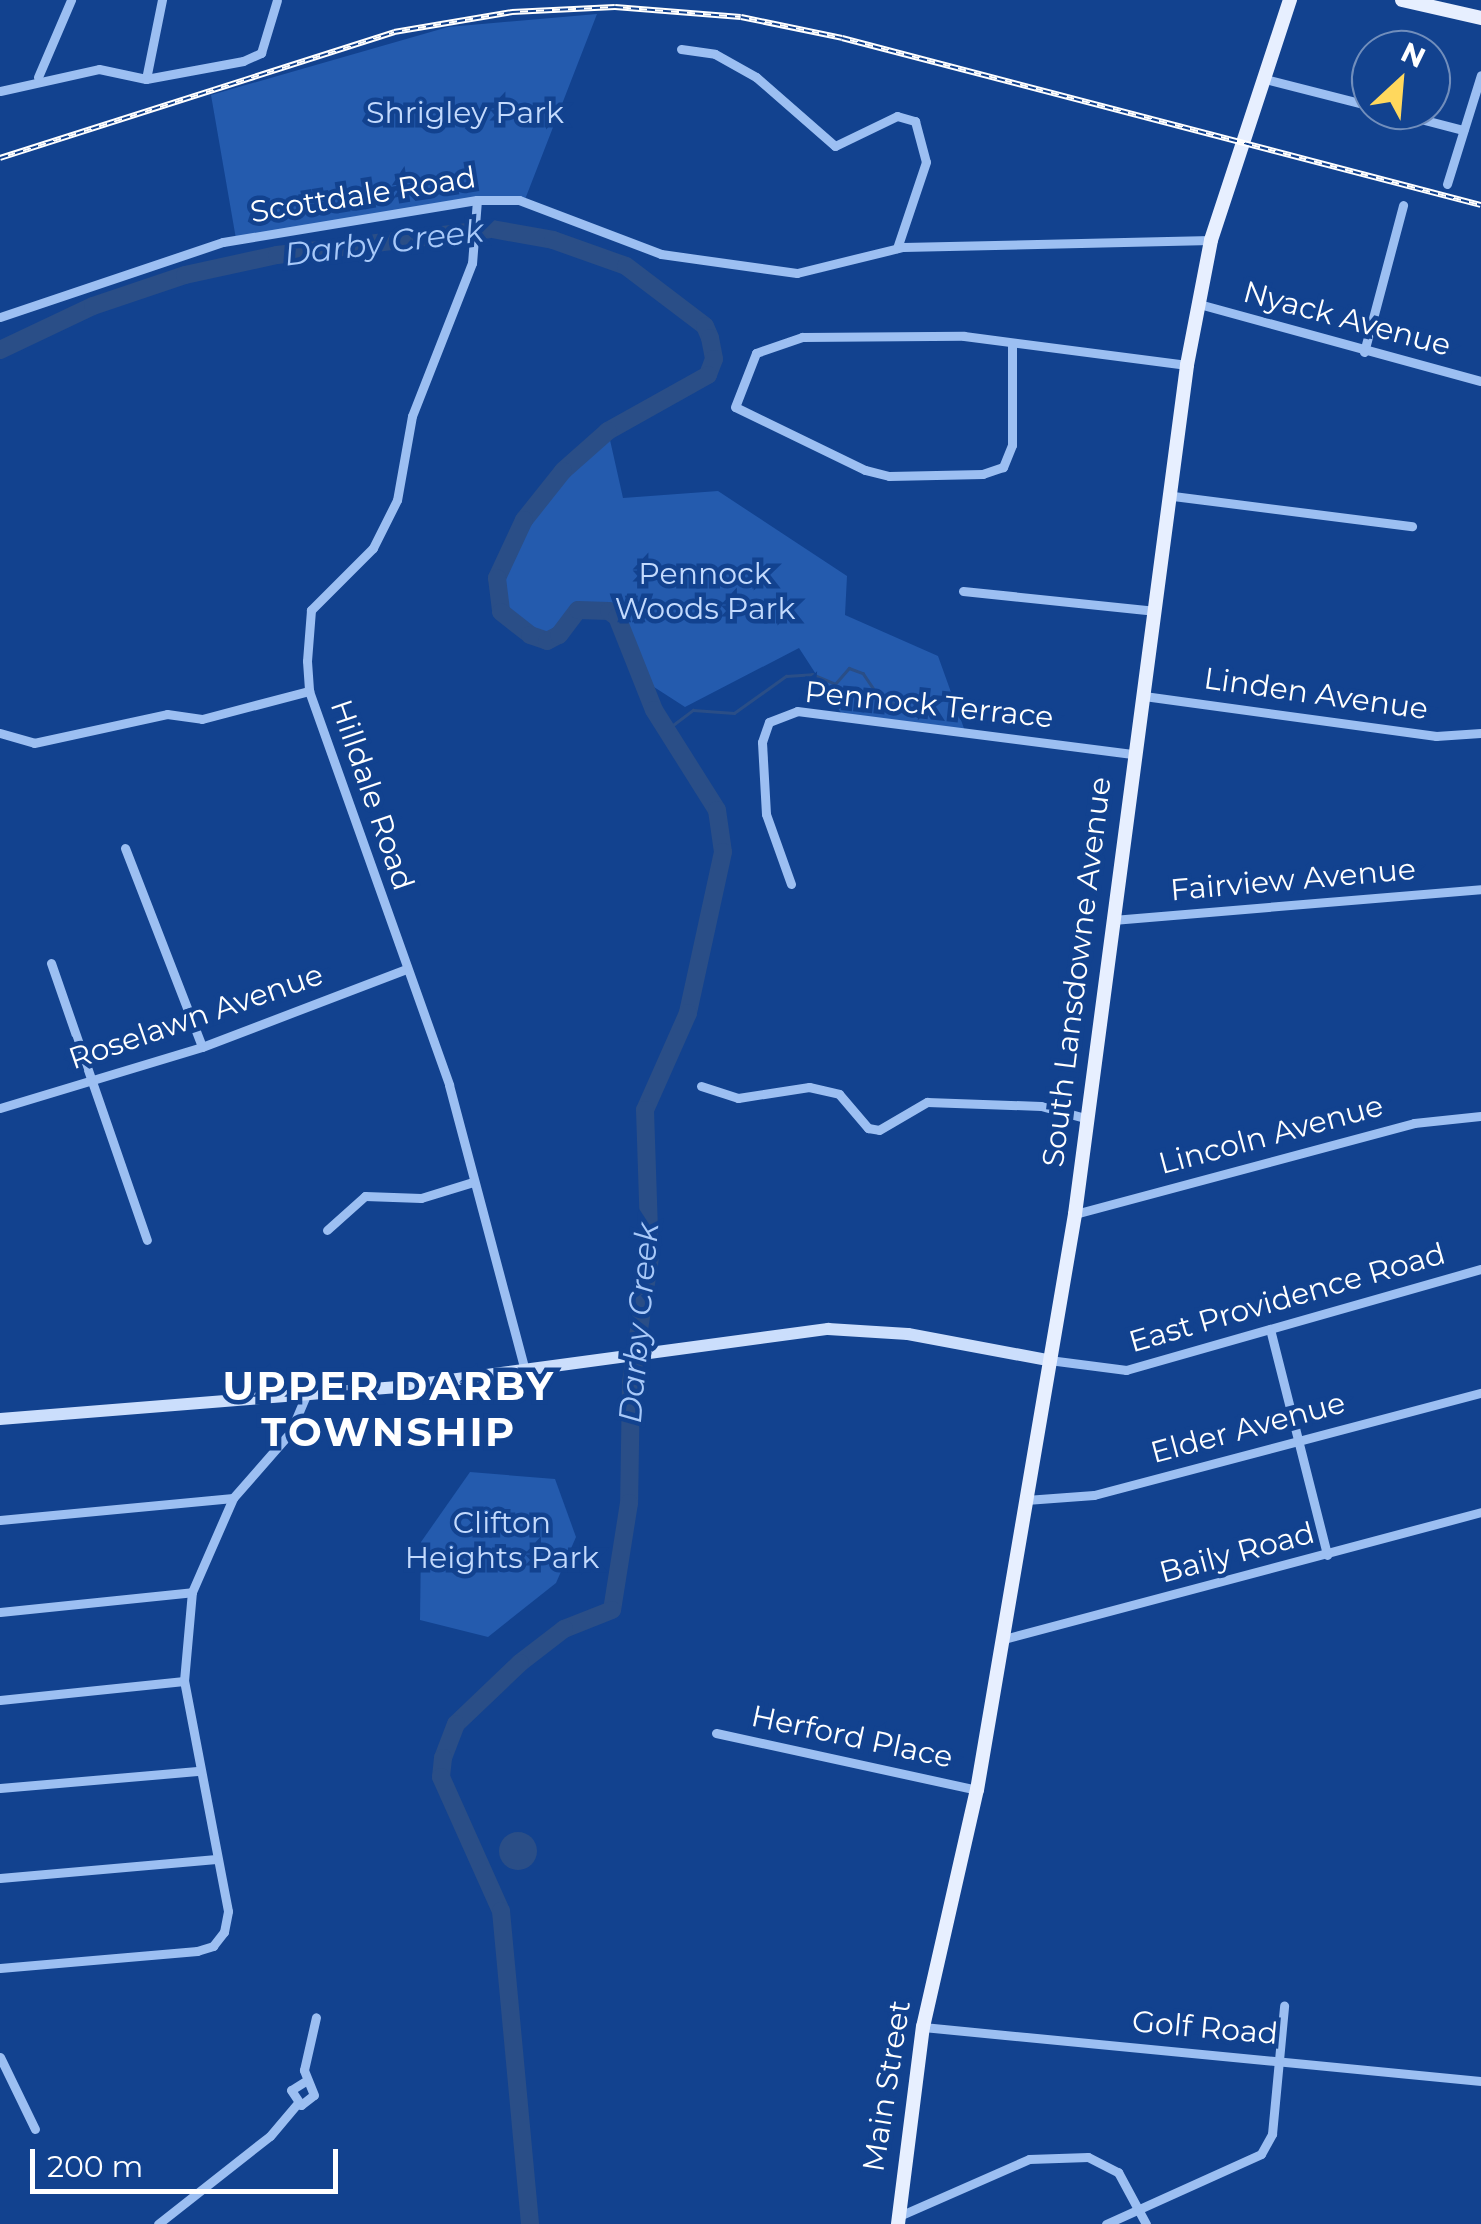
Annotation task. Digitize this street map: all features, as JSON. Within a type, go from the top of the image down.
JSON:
[{"type":"main road","name":"South Lansdowne Avenue","points":[[938,1958],[977,1790],[1047,1360],[1075,1214],[1110,920],[1132,754],[1158,611],[1187,366],[1211,240],[1290,0]]},
{"type":"main road","points":[[1402,0],[1481,18]]},
{"type":"main road","name":"Main Street","points":[[897,2220],[924,2027],[938,1958]]},
{"type":"street","points":[[38,77],[72,0]]},
{"type":"street","points":[[146,80],[162,0]]},
{"type":"street","points":[[0,91],[38,77],[98,69],[146,80],[262,53],[277,0]]},
{"type":"street","points":[[681,49],[716,54],[756,78],[835,146],[897,116],[914,121],[926,162],[897,248]]},
{"type":"street","points":[[1447,184],[1481,75]]},
{"type":"street","points":[[1265,78],[1351,101]]},
{"type":"street","points":[[1451,127],[1463,130]]},
{"type":"street","name":"Scottdale Road","points":[[0,317],[223,242],[519,200],[660,254],[744,270],[797,273],[897,248],[1161,237],[1211,240]]},
{"type":"street","name":"Hilldale Road","points":[[477,204],[472,263],[412,416],[397,500],[373,548],[311,610],[309,690],[449,1084],[524,1368]]},
{"type":"street","points":[[1364,352],[1403,205]]},
{"type":"street","name":"Nyack Avenue","points":[[1199,304],[1481,381]]},
{"type":"street","points":[[1012,346],[1012,445],[1003,467],[984,474],[889,476],[864,470],[735,407],[756,353],[772,343],[964,336],[1012,346],[1187,366]]},
{"type":"street","points":[[1173,496],[1412,526]]},
{"type":"street","points":[[963,591],[1158,611]]},
{"type":"street","points":[[0,733],[34,743],[166,714],[202,719],[309,690]]},
{"type":"street","name":"Linden Avenue","points":[[1144,696],[1436,736],[1481,733]]},
{"type":"street","name":"Pennock Terrace","points":[[791,884],[766,814],[762,757],[769,722],[797,711],[1132,754]]},
{"type":"street","points":[[124,848],[202,1047]]},
{"type":"street","name":"Fairview Avenue","points":[[1110,920],[1481,889]]},
{"type":"street","points":[[51,963],[147,1240]]},
{"type":"street","name":"Roselawn Avenue","points":[[0,1108],[202,1047],[406,970]]},
{"type":"street","points":[[701,1086],[738,1098],[809,1088],[839,1094],[868,1128],[879,1130],[927,1102],[1053,1108],[1085,1118]]},
{"type":"street","name":"Lincoln Avenue","points":[[1075,1214],[1414,1123],[1481,1116]]},
{"type":"street","points":[[327,1230],[366,1196],[421,1198],[473,1182]]},
{"type":"street","name":"East Providence Road","points":[[1047,1360],[1126,1370],[1481,1269]]},
{"type":"street","points":[[0,1420],[305,1397],[672,1347],[848,1329],[1047,1360]]},
{"type":"street","points":[[1270,1330],[1327,1555]]},
{"type":"street","name":"Elder Avenue","points":[[1026,1500],[1094,1496],[1481,1393]]},
{"type":"street","points":[[0,1968],[213,1946],[228,1911],[197,1771],[184,1681],[192,1592],[233,1498],[290,1433],[305,1397]]},
{"type":"street","points":[[0,1520],[233,1498]]},
{"type":"street","name":"Baily Road","points":[[1004,1639],[1481,1512]]},
{"type":"street","points":[[0,1612],[192,1592]]},
{"type":"street","points":[[0,1700],[184,1681]]},
{"type":"street","name":"Herford Place","points":[[716,1733],[977,1790]]},
{"type":"street","points":[[0,1788],[197,1771]]},
{"type":"street","points":[[0,1878],[216,1859]]},
{"type":"street","points":[[1106,2224],[1262,2154],[1272,2134],[1284,2006]]},
{"type":"street","points":[[297,2104],[291,2090],[304,2082],[316,2017]]},
{"type":"street","name":"Golf Road","points":[[924,2027],[1481,2081]]},
{"type":"street","points":[[0,2058],[35,2130]]},
{"type":"street","points":[[158,2224],[270,2136],[297,2104],[312,2099],[313,2089],[304,2082]]},
{"type":"street","points":[[897,2220],[1044,2157],[1110,2165],[1146,2224]]},
{"type":"green space","name":"Shrigley Park","points":[[597,14],[524,202],[477,200],[236,239],[211,95],[448,27]]},
{"type":"green space","name":"Pennock Woods Park","points":[[608,431],[623,498],[718,491],[847,576],[845,615],[938,656],[966,734],[845,719],[799,648],[685,707],[640,678],[609,611],[578,610],[547,641],[512,625],[497,597],[508,552],[538,500]]},
{"type":"green space","name":"Clifton Heights Park","points":[[470,1472],[555,1479],[576,1537],[556,1583],[488,1637],[420,1620],[421,1542]]},
{"type":"shaded area","points":[[518,1832],[531,1838],[537,1851],[531,1864],[518,1870],[505,1864],[499,1851],[505,1838]]},
{"type":"waterway","name":"Darby Creek","points":[[0,350],[93,306],[185,275],[277,255],[492,229],[553,240],[626,266],[705,326],[710,338],[714,359],[708,375],[608,431],[563,471],[524,520],[497,578],[501,612],[530,635],[547,641],[559,635],[578,610],[609,611],[617,617],[654,710],[717,810],[723,852],[688,1013],[645,1110],[650,1257],[631,1382],[629,1503],[612,1610],[564,1629],[520,1663],[456,1724],[443,1758],[441,1777],[501,1911],[530,2224]]},
{"type":"waterway","points":[[665,731],[693,710],[734,713],[786,676],[812,674],[835,684],[849,668],[863,673],[882,701],[907,707]]},
{"type":"railway","points":[[0,158],[394,32],[512,12],[615,7],[741,17],[842,38],[1481,205]]},
{"type":"district","name":"UPPER DARBY TOWNSHIP","points":[[389,1409]]}]
